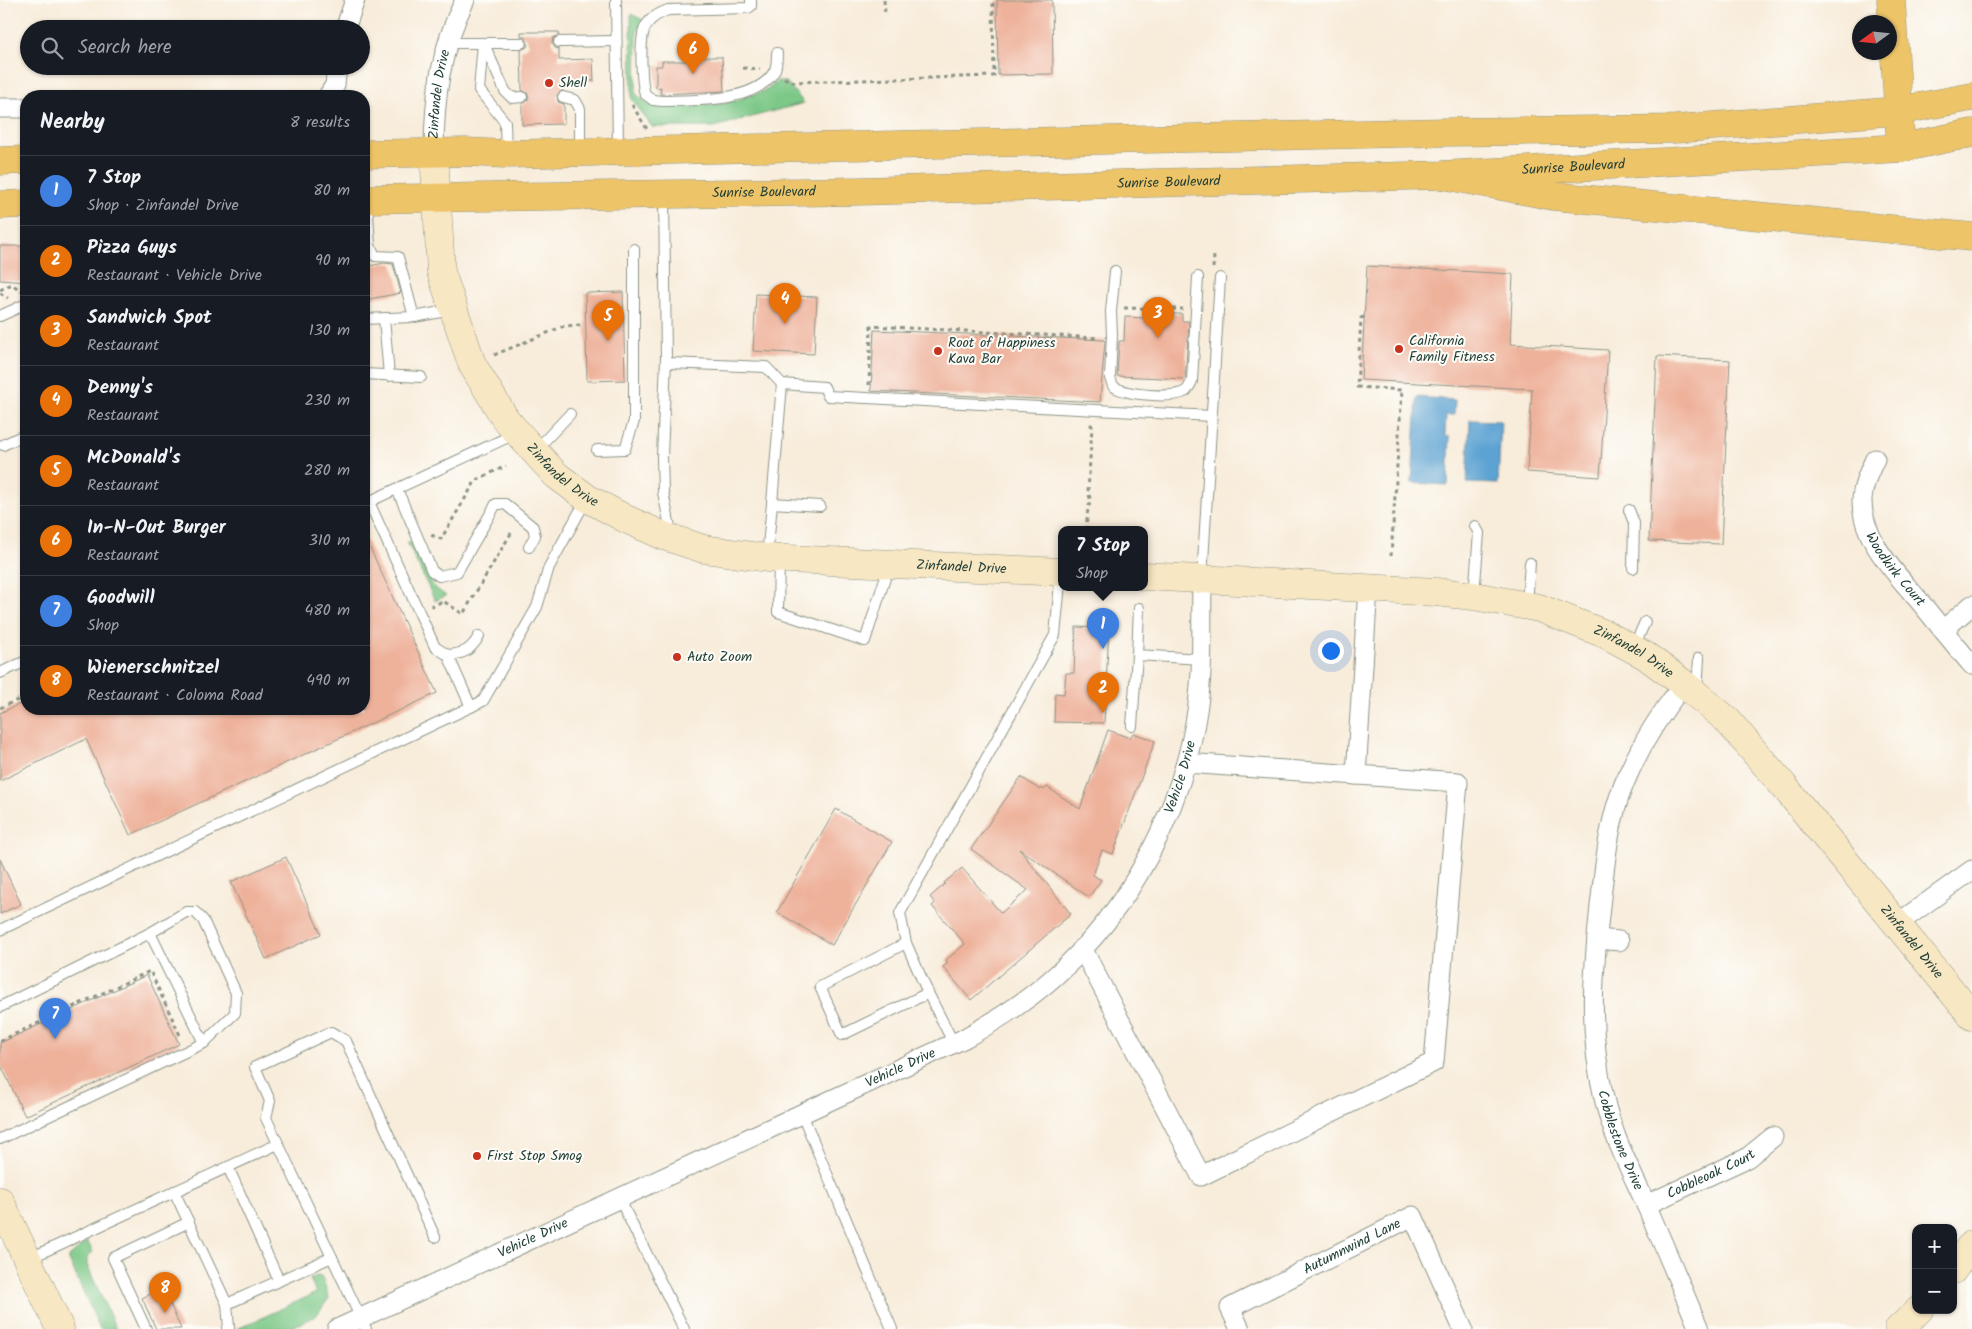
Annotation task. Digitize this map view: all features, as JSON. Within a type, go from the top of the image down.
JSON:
[{"type":"main road","points":[[1891,0],[1901,148]]},
{"type":"main road","points":[[370,154],[506,154],[1676,129],[1898,111],[1972,97]]},
{"type":"main road","name":"Sunrise Boulevard","points":[[370,199],[860,191],[1443,175],[1901,148],[1972,133]]},
{"type":"main road","points":[[0,160],[20,160]]},
{"type":"main road","points":[[1443,175],[1553,196],[1972,238]]},
{"type":"main road","points":[[0,205],[20,204]]},
{"type":"street","points":[[348,20],[355,0]]},
{"type":"street","name":"Zinfandel Drive","points":[[465,0],[455,20],[436,91],[434,153],[441,272],[472,364],[506,420],[556,475],[587,498],[626,519],[672,539],[704,549],[773,558],[1058,572]]},
{"type":"street","points":[[332,90],[335,85],[336,75]]},
{"type":"street","points":[[0,108],[20,108]]},
{"type":"street","name":"Woodkirk Court","points":[[1875,459],[1865,479],[1862,498],[1863,511],[1869,532],[1883,557],[1972,665]]},
{"type":"street","name":"Zinfandel Drive","points":[[1148,576],[1368,588],[1474,596],[1539,608],[1605,634],[1646,656],[1690,689],[1726,720],[1972,1016]]},
{"type":"street","name":"Vehicle Drive","points":[[338,1329],[364,1323],[619,1198],[954,1044],[1020,1005],[1055,977],[1118,905],[1143,867],[1164,827],[1180,785],[1197,711],[1201,659],[1202,579]]},
{"type":"street","points":[[1356,775],[1368,588]]},
{"type":"street","points":[[1943,630],[1972,606]]},
{"type":"street","name":"Cobblestone Drive","points":[[1690,689],[1653,725],[1636,755],[1623,786],[1613,818],[1606,851],[1592,992],[1592,1022],[1596,1060],[1604,1099],[1616,1137],[1699,1329]]},
{"type":"street","points":[[1082,948],[1201,1176],[1434,1062],[1458,782],[1186,763]]},
{"type":"street","points":[[1897,924],[1972,870]]},
{"type":"street","points":[[1597,939],[1619,941]]},
{"type":"street","name":"Cobbleoak Court","points":[[1646,1205],[1747,1158],[1773,1137]]},
{"type":"street","points":[[0,1201],[60,1329]]},
{"type":"street","name":"Autumnwind Lane","points":[[1240,1329],[1230,1308],[1413,1216],[1462,1329]]},
{"type":"street","points":[[1954,1269],[1972,1244]]},
{"type":"street","points":[[1899,1329],[1915,1314]]},
{"type":"lane","points":[[616,0],[618,151]]},
{"type":"lane","points":[[751,0],[748,8],[668,10],[656,15],[644,30],[642,85],[645,94],[653,100],[662,101],[722,99],[760,86],[775,71],[777,53]]},
{"type":"lane","points":[[559,42],[616,41]]},
{"type":"lane","points":[[448,43],[521,43]]},
{"type":"lane","points":[[483,43],[505,91],[512,98],[522,97]]},
{"type":"lane","points":[[483,43],[479,90],[505,122],[506,154]]},
{"type":"lane","points":[[563,96],[576,100],[580,109],[580,152]]},
{"type":"lane","points":[[664,195],[666,359],[662,457],[663,492],[672,539]]},
{"type":"lane","points":[[370,249],[375,256],[398,257],[414,317]]},
{"type":"lane","points":[[597,450],[625,449],[634,421],[634,249]]},
{"type":"lane","points":[[1115,271],[1110,378],[1113,386],[1124,392],[1169,395],[1180,394],[1188,390],[1192,381],[1198,277]]},
{"type":"lane","points":[[1202,579],[1212,416],[1216,274]]},
{"type":"lane","points":[[0,316],[20,307]]},
{"type":"lane","points":[[370,319],[414,317],[453,310]]},
{"type":"lane","points":[[384,318],[389,376]]},
{"type":"lane","points":[[666,359],[669,363],[766,367],[782,384],[824,387],[828,396],[1212,416]]},
{"type":"lane","points":[[370,374],[420,377]]},
{"type":"lane","points":[[782,384],[772,503],[773,558],[778,612],[865,641],[889,564]]},
{"type":"lane","points":[[370,501],[397,489],[526,442],[570,414]]},
{"type":"lane","points":[[3,445],[20,437]]},
{"type":"lane","points":[[397,489],[432,571],[439,576],[457,572],[496,504],[505,504],[533,527],[535,536],[529,546]]},
{"type":"lane","points":[[0,930],[483,701],[537,607],[549,567],[587,498]]},
{"type":"lane","points":[[772,503],[820,506]]},
{"type":"lane","points":[[1629,510],[1634,523],[1633,568]]},
{"type":"lane","points":[[370,511],[435,647],[448,655],[471,707]]},
{"type":"lane","points":[[1474,596],[1479,533],[1475,526]]},
{"type":"lane","points":[[1527,606],[1530,562]]},
{"type":"lane","points":[[954,1044],[928,993],[906,943],[900,913],[1055,635],[1060,591]]},
{"type":"lane","points":[[1132,726],[1138,608]]},
{"type":"lane","points":[[1633,649],[1645,622]]},
{"type":"lane","points":[[448,655],[462,654],[475,643],[479,636]]},
{"type":"lane","points":[[1137,655],[1201,659]]},
{"type":"lane","points":[[1690,689],[1699,658]]},
{"type":"lane","points":[[0,673],[20,664]]},
{"type":"lane","points":[[0,1007],[150,933],[186,912],[195,912],[203,920],[236,993],[235,1013],[218,1027],[204,1043],[0,1139]]},
{"type":"lane","points":[[150,933],[204,1043]]},
{"type":"lane","points":[[906,943],[820,987],[842,1035],[928,993]]},
{"type":"lane","points":[[364,1323],[266,1118],[270,1101],[255,1067],[331,1032],[346,1041],[435,1237]]},
{"type":"lane","points":[[802,1114],[892,1329]]},
{"type":"lane","points":[[27,1259],[278,1144]]},
{"type":"lane","points":[[228,1167],[279,1281]]},
{"type":"lane","points":[[174,1191],[227,1304],[229,1328],[227,1329]]},
{"type":"lane","points":[[619,1198],[684,1329]]},
{"type":"lane","points":[[146,1329],[112,1258],[189,1222]]},
{"type":"lane","points":[[227,1304],[332,1257]]},
{"type":"path","points":[[884,0],[885,15]]},
{"type":"path","points":[[743,68],[762,69],[794,82],[994,76],[993,0]]},
{"type":"path","points":[[1214,256],[1216,274]]},
{"type":"path","points":[[0,290],[12,284],[20,290]]},
{"type":"path","points":[[879,386],[869,385],[871,326],[1106,338],[1106,324],[1120,320],[1120,308],[1196,309]]},
{"type":"path","points":[[1364,317],[1361,318],[1357,387],[1402,390],[1391,556]]},
{"type":"path","points":[[494,355],[564,326],[582,325]]},
{"type":"path","points":[[1073,409],[1092,426],[1088,492],[1091,501],[1088,508],[1086,526]]},
{"type":"path","points":[[417,535],[425,531],[441,539],[476,480],[506,466]]},
{"type":"path","points":[[0,708],[20,699]]},
{"type":"path","points":[[0,1041],[150,971],[180,1036]]},
{"type":"green space","points":[[631,14],[645,21],[637,31],[636,94],[649,105],[723,104],[767,90],[778,81],[786,82],[804,103],[714,127],[652,127],[632,99]]},
{"type":"green space","points":[[411,541],[434,587],[446,596],[435,601],[407,542]]},
{"type":"green space","points":[[87,1241],[93,1252],[87,1258],[87,1265],[116,1329],[100,1329],[68,1258]]},
{"type":"green space","points":[[317,1276],[322,1277],[329,1298],[316,1316],[288,1329],[237,1329],[316,1293],[310,1279]]},
{"type":"water","points":[[1417,397],[1455,400],[1454,415],[1446,415],[1445,436],[1450,437],[1448,485],[1412,483]]},
{"type":"water","points":[[1470,420],[1501,421],[1498,484],[1467,483]]},
{"type":"building","points":[[997,0],[1052,0],[1053,74],[998,75]]},
{"type":"building","points":[[521,32],[559,32],[559,35],[553,38],[552,43],[555,48],[559,49],[559,60],[593,59],[594,81],[563,81],[563,90],[557,95],[558,102],[564,104],[564,124],[522,125],[522,104],[529,97],[522,90],[521,50],[527,47],[528,43],[525,37],[521,36]]},
{"type":"building","points":[[689,57],[722,57],[724,91],[660,94],[661,87],[656,88],[656,66],[662,66],[662,61],[689,61]]},
{"type":"building","points":[[0,246],[20,246],[20,282],[0,280]]},
{"type":"building","points":[[384,263],[393,264],[401,293],[370,299],[370,266]]},
{"type":"building","points":[[1367,266],[1513,274],[1510,344],[1608,350],[1600,477],[1527,472],[1532,389],[1361,380]]},
{"type":"building","points":[[623,292],[625,380],[587,381],[585,293]]},
{"type":"building","points":[[756,294],[817,297],[814,354],[753,351]]},
{"type":"building","points":[[1168,314],[1182,314],[1182,321],[1189,321],[1185,379],[1117,376],[1119,341],[1124,341],[1125,317],[1168,319]]},
{"type":"building","points":[[874,330],[1105,340],[1100,402],[871,391]]},
{"type":"building","points":[[1657,356],[1730,360],[1721,544],[1649,541]]},
{"type":"building","points":[[370,548],[437,693],[130,835],[86,739],[0,781],[0,713],[20,704],[20,715],[370,715]]},
{"type":"building","points":[[1076,627],[1109,628],[1104,723],[1054,722],[1055,693],[1064,694],[1066,673],[1074,673]]},
{"type":"building","points":[[1108,730],[1130,738],[1133,733],[1155,741],[1113,854],[1102,850],[1093,875],[1101,880],[1089,897],[1019,849],[1071,914],[971,1000],[943,967],[948,963],[946,960],[965,944],[932,906],[935,903],[930,897],[962,868],[1001,913],[1028,890],[971,849],[1021,777],[1040,790],[1042,788],[1044,790],[1047,787],[1080,809]]},
{"type":"building","points":[[836,809],[892,842],[832,945],[777,912]]},
{"type":"building","points":[[286,857],[321,934],[266,959],[231,882]]},
{"type":"building","points":[[0,859],[21,904],[0,914]]},
{"type":"building","points":[[147,975],[179,1044],[25,1116],[0,1063],[0,1043]]},
{"type":"building","points":[[163,1288],[181,1329],[156,1329],[142,1298]]},
{"type":"place","name":"In-N-Out Burger","points":[[693,74]]},
{"type":"place","name":"Shell","points":[[549,83]]},
{"type":"place","name":"Denny's","points":[[785,324]]},
{"type":"place","name":"Sandwich Spot","points":[[1158,338]]},
{"type":"place","name":"McDonald's","points":[[608,341]]},
{"type":"place","name":"California Family Fitness","points":[[1399,349]]},
{"type":"place","name":"Root of Happiness Kava Bar","points":[[938,351]]},
{"type":"place","name":"7 Stop","points":[[1103,649]]},
{"type":"place","name":"Auto Zoom","points":[[677,657]]},
{"type":"place","name":"Pizza Guys","points":[[1103,713]]},
{"type":"place","name":"Goodwill","points":[[55,1039]]},
{"type":"place","name":"First Stop Smog","points":[[477,1156]]},
{"type":"place","name":"Wienerschnitzel","points":[[165,1313]]}]
